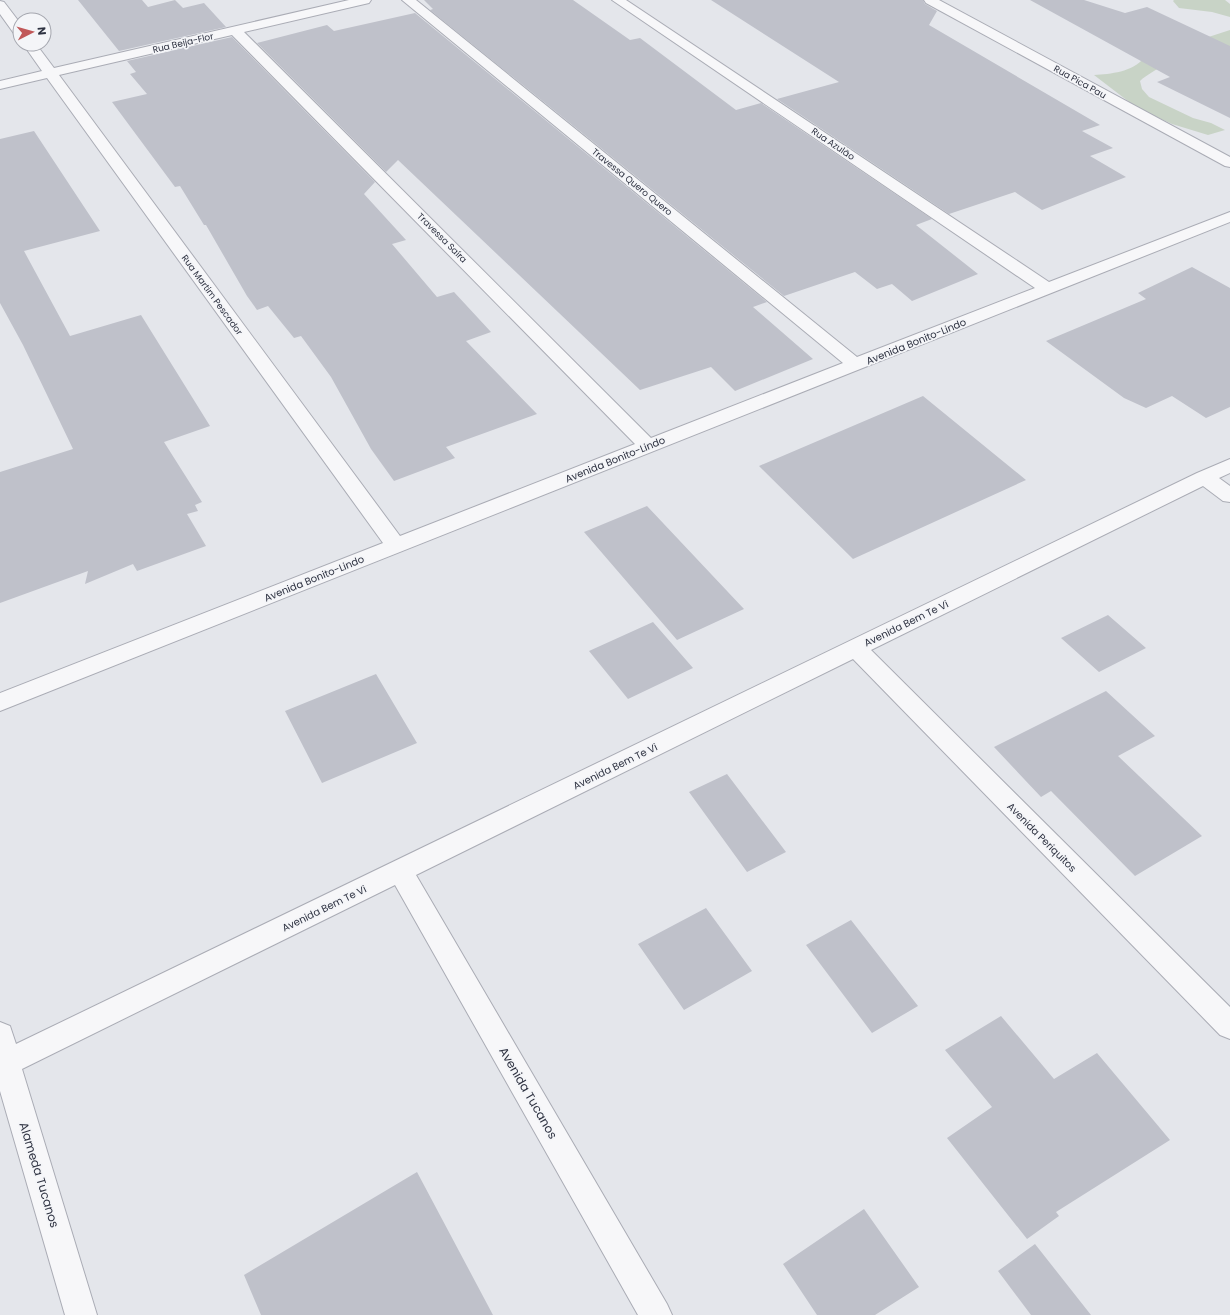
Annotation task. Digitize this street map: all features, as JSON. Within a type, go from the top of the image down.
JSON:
[{"type":"street","points":[[306,0],[318,11]]},
{"type":"street","name":"Rua Beija-Flor","points":[[0,85],[365,0]]},
{"type":"street","name":"Travessa Quero Quero","points":[[408,0],[856,364]]},
{"type":"street","name":"Rua Azulão","points":[[618,0],[1048,289]]},
{"type":"street","name":"Rua Pica Pau","points":[[930,0],[1230,163]]},
{"type":"street","points":[[0,5],[12,21]]},
{"type":"street","name":"Travessa Saíra","points":[[235,30],[648,446]]},
{"type":"street","name":"Rua Martim Pescador","points":[[34,52],[396,546]]},
{"type":"street","name":"Avenida Bonito-Lindo","points":[[0,702],[1230,217]]},
{"type":"street","name":"Avenida Bem Te Vi","points":[[3,1065],[1230,465]]},
{"type":"street","points":[[1204,477],[1230,496]]},
{"type":"street","name":"Avenida Periquitos","points":[[855,648],[1230,1026]]},
{"type":"street","name":"Avenida Tucanos","points":[[400,871],[656,1315]]},
{"type":"street","name":"Alameda Tucanos","points":[[0,1035],[3,1065],[81,1315]]},
{"type":"shaded area","points":[[1225,0],[1230,4],[1230,17],[1212,12],[1179,8],[1173,1]]},
{"type":"shaded area","points":[[1230,30],[1230,50],[1164,64],[1140,81],[1142,89],[1149,97],[1193,118],[1211,123],[1225,130],[1208,135],[1172,124],[1137,108],[1094,75],[1121,71],[1134,66],[1144,58]]},
{"type":"building","points":[[78,0],[142,0],[148,7],[175,0],[183,8],[204,3],[226,27],[119,51]]},
{"type":"building","points":[[424,0],[573,0],[630,40],[640,38],[736,110],[761,103],[932,219],[916,225],[978,274],[912,301],[892,284],[877,289],[855,272],[784,296],[430,10],[433,9]]},
{"type":"building","points":[[711,0],[923,0],[925,4],[937,11],[929,25],[1100,125],[1082,131],[1113,148],[1090,156],[1126,177],[1042,210],[1015,192],[949,214],[777,99],[839,82]]},
{"type":"building","points":[[1030,0],[1084,0],[1125,13],[1147,7],[1230,46],[1230,118],[1157,82],[1170,77]]},
{"type":"building","points":[[415,13],[767,302],[753,307],[813,359],[735,391],[711,367],[640,390],[398,160],[386,172],[257,43],[327,25],[334,31]]},
{"type":"building","points":[[232,37],[375,182],[364,194],[406,240],[392,244],[437,297],[454,292],[491,332],[466,341],[537,414],[446,447],[455,458],[394,481],[371,449],[331,377],[301,336],[294,338],[268,306],[257,310],[247,296],[206,225],[204,225],[180,186],[175,187],[112,102],[147,94],[130,74],[136,72],[127,61]]},
{"type":"building","points":[[34,131],[100,231],[24,251],[70,336],[141,315],[210,426],[164,442],[202,502],[195,505],[198,511],[187,514],[206,546],[137,571],[133,564],[85,584],[88,571],[0,603],[0,472],[73,449],[23,345],[0,303],[0,139]]},
{"type":"building","points":[[1192,267],[1230,288],[1230,407],[1206,418],[1172,396],[1146,408],[1124,398],[1046,341],[1146,299],[1138,293]]},
{"type":"building","points":[[923,396],[1026,480],[853,559],[759,466]]},
{"type":"building","points":[[647,506],[744,609],[677,640],[584,532]]},
{"type":"building","points":[[1108,615],[1146,648],[1099,672],[1061,638]]},
{"type":"building","points":[[653,622],[693,668],[628,699],[589,651]]},
{"type":"building","points":[[376,674],[417,743],[322,783],[285,711]]},
{"type":"building","points":[[1106,691],[1155,736],[1118,756],[1202,836],[1135,876],[1051,791],[1041,797],[994,747]]},
{"type":"building","points":[[727,774],[786,852],[747,872],[689,792]]},
{"type":"building","points":[[706,908],[752,971],[684,1010],[638,944]]},
{"type":"building","points":[[851,920],[918,1006],[872,1033],[806,945]]},
{"type":"building","points":[[1001,1016],[1054,1079],[1097,1053],[1170,1140],[1056,1212],[1059,1216],[1027,1239],[947,1138],[992,1107],[945,1050]]},
{"type":"building","points":[[417,1172],[493,1315],[261,1315],[244,1275]]},
{"type":"building","points":[[864,1209],[919,1287],[875,1315],[817,1315],[783,1264]]},
{"type":"building","points":[[1035,1244],[1091,1315],[1031,1315],[998,1271]]}]
